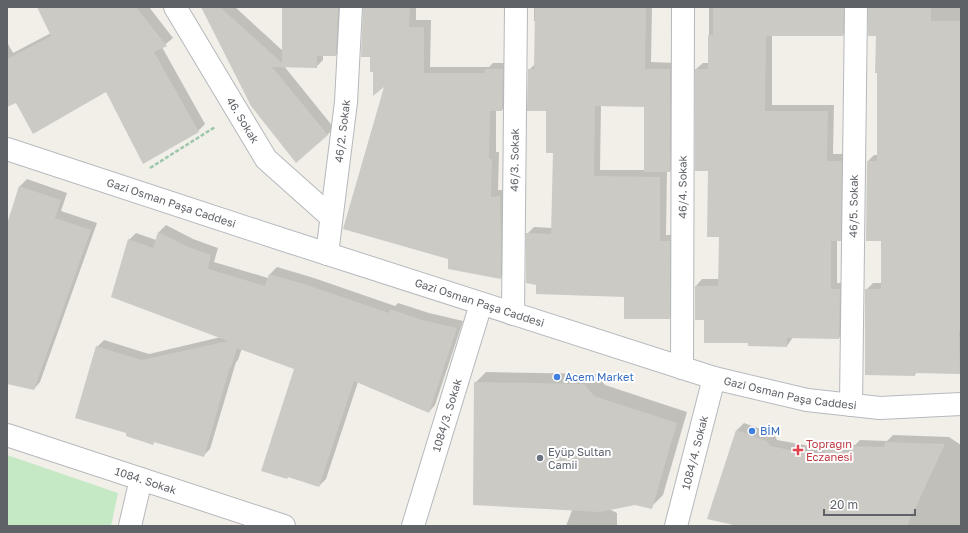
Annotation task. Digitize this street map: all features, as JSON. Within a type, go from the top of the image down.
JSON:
[{"type":"street","name":"46. Sokak","points":[[175,7],[266,159],[331,217]]},
{"type":"street","name":"46/2. Sokak","points":[[326,254],[346,102],[351,7]]},
{"type":"street","name":"46/3. Sokak","points":[[513,314],[516,7]]},
{"type":"street","name":"46/4. Sokak","points":[[682,368],[683,7]]},
{"type":"street","name":"46/5. Sokak","points":[[851,405],[856,7]]},
{"type":"street","name":"Gazi Osman Paşa Caddesi","points":[[7,149],[326,254],[714,378],[807,400],[851,405],[880,408],[961,404]]},
{"type":"street","name":"1084/3. Sokak","points":[[413,526],[481,304]]},
{"type":"street","name":"1084/4. Sokak","points":[[676,526],[714,378]]},
{"type":"street","name":"1084. Sokak","points":[[7,435],[284,526]]},
{"type":"street","points":[[130,526],[141,479]]},
{"type":"path","points":[[120,187],[207,132]]},
{"type":"green space","points":[[7,455],[118,493],[111,526],[7,526]]},
{"type":"building","points":[[37,7],[136,7],[167,46],[154,52],[199,132],[143,164],[106,92],[33,134],[16,103],[7,107],[7,59],[51,36]]},
{"type":"building","points":[[201,7],[220,7],[282,63],[282,7],[338,7],[336,56],[317,56],[317,68],[272,67],[328,135],[296,163],[251,106]]},
{"type":"building","points":[[363,7],[410,7],[409,27],[424,27],[424,73],[485,73],[485,69],[503,69],[502,111],[490,111],[489,159],[492,159],[491,197],[500,196],[501,279],[448,269],[448,259],[343,229],[384,87],[373,96],[373,72],[370,72],[370,57],[361,57]]},
{"type":"building","points":[[535,7],[646,7],[645,69],[670,69],[670,172],[644,172],[644,107],[595,106],[594,176],[660,177],[660,241],[670,241],[670,319],[624,319],[624,297],[536,294],[536,285],[526,283],[526,233],[551,234],[553,153],[546,153],[546,111],[527,111],[528,69],[534,69]]},
{"type":"building","points":[[713,7],[844,7],[843,36],[766,36],[765,111],[828,111],[827,161],[842,161],[841,241],[831,241],[831,289],[840,289],[839,339],[787,338],[787,347],[748,346],[748,343],[704,343],[704,320],[695,320],[695,286],[718,286],[719,237],[707,237],[708,171],[695,171],[695,69],[708,69],[708,35],[713,35]]},
{"type":"building","points":[[868,7],[931,7],[931,21],[961,21],[960,374],[915,373],[915,376],[865,375],[865,289],[881,289],[881,241],[866,241],[867,161],[877,161],[877,73],[875,73],[876,36],[868,36]]},
{"type":"building","points":[[19,186],[61,200],[55,218],[91,230],[34,390],[7,384],[7,224]]},
{"type":"building","points":[[158,232],[186,246],[211,255],[208,269],[265,286],[269,274],[307,285],[389,313],[390,309],[422,320],[457,328],[429,413],[354,381],[319,487],[288,477],[287,479],[261,471],[294,369],[237,348],[204,457],[154,442],[153,445],[126,436],[126,433],[75,418],[96,346],[142,360],[228,341],[111,297],[128,239],[153,248]]},
{"type":"building","name":"Eyüp Sultan Camii","points":[[474,382],[584,384],[594,396],[677,423],[652,509],[635,505],[600,512],[473,505]]},
{"type":"building","points":[[736,430],[767,441],[770,446],[824,457],[825,450],[851,452],[852,446],[884,447],[885,442],[945,444],[907,526],[738,526],[707,519]]},
{"type":"place","name":"Acem Market","points":[[557,377]]},
{"type":"place","name":"BİM","points":[[752,431]]},
{"type":"place","name":"Toprağın Eczanesi","points":[[798,450]]},
{"type":"place","name":"Eyüp Sultan Camii","points":[[540,458]]}]
